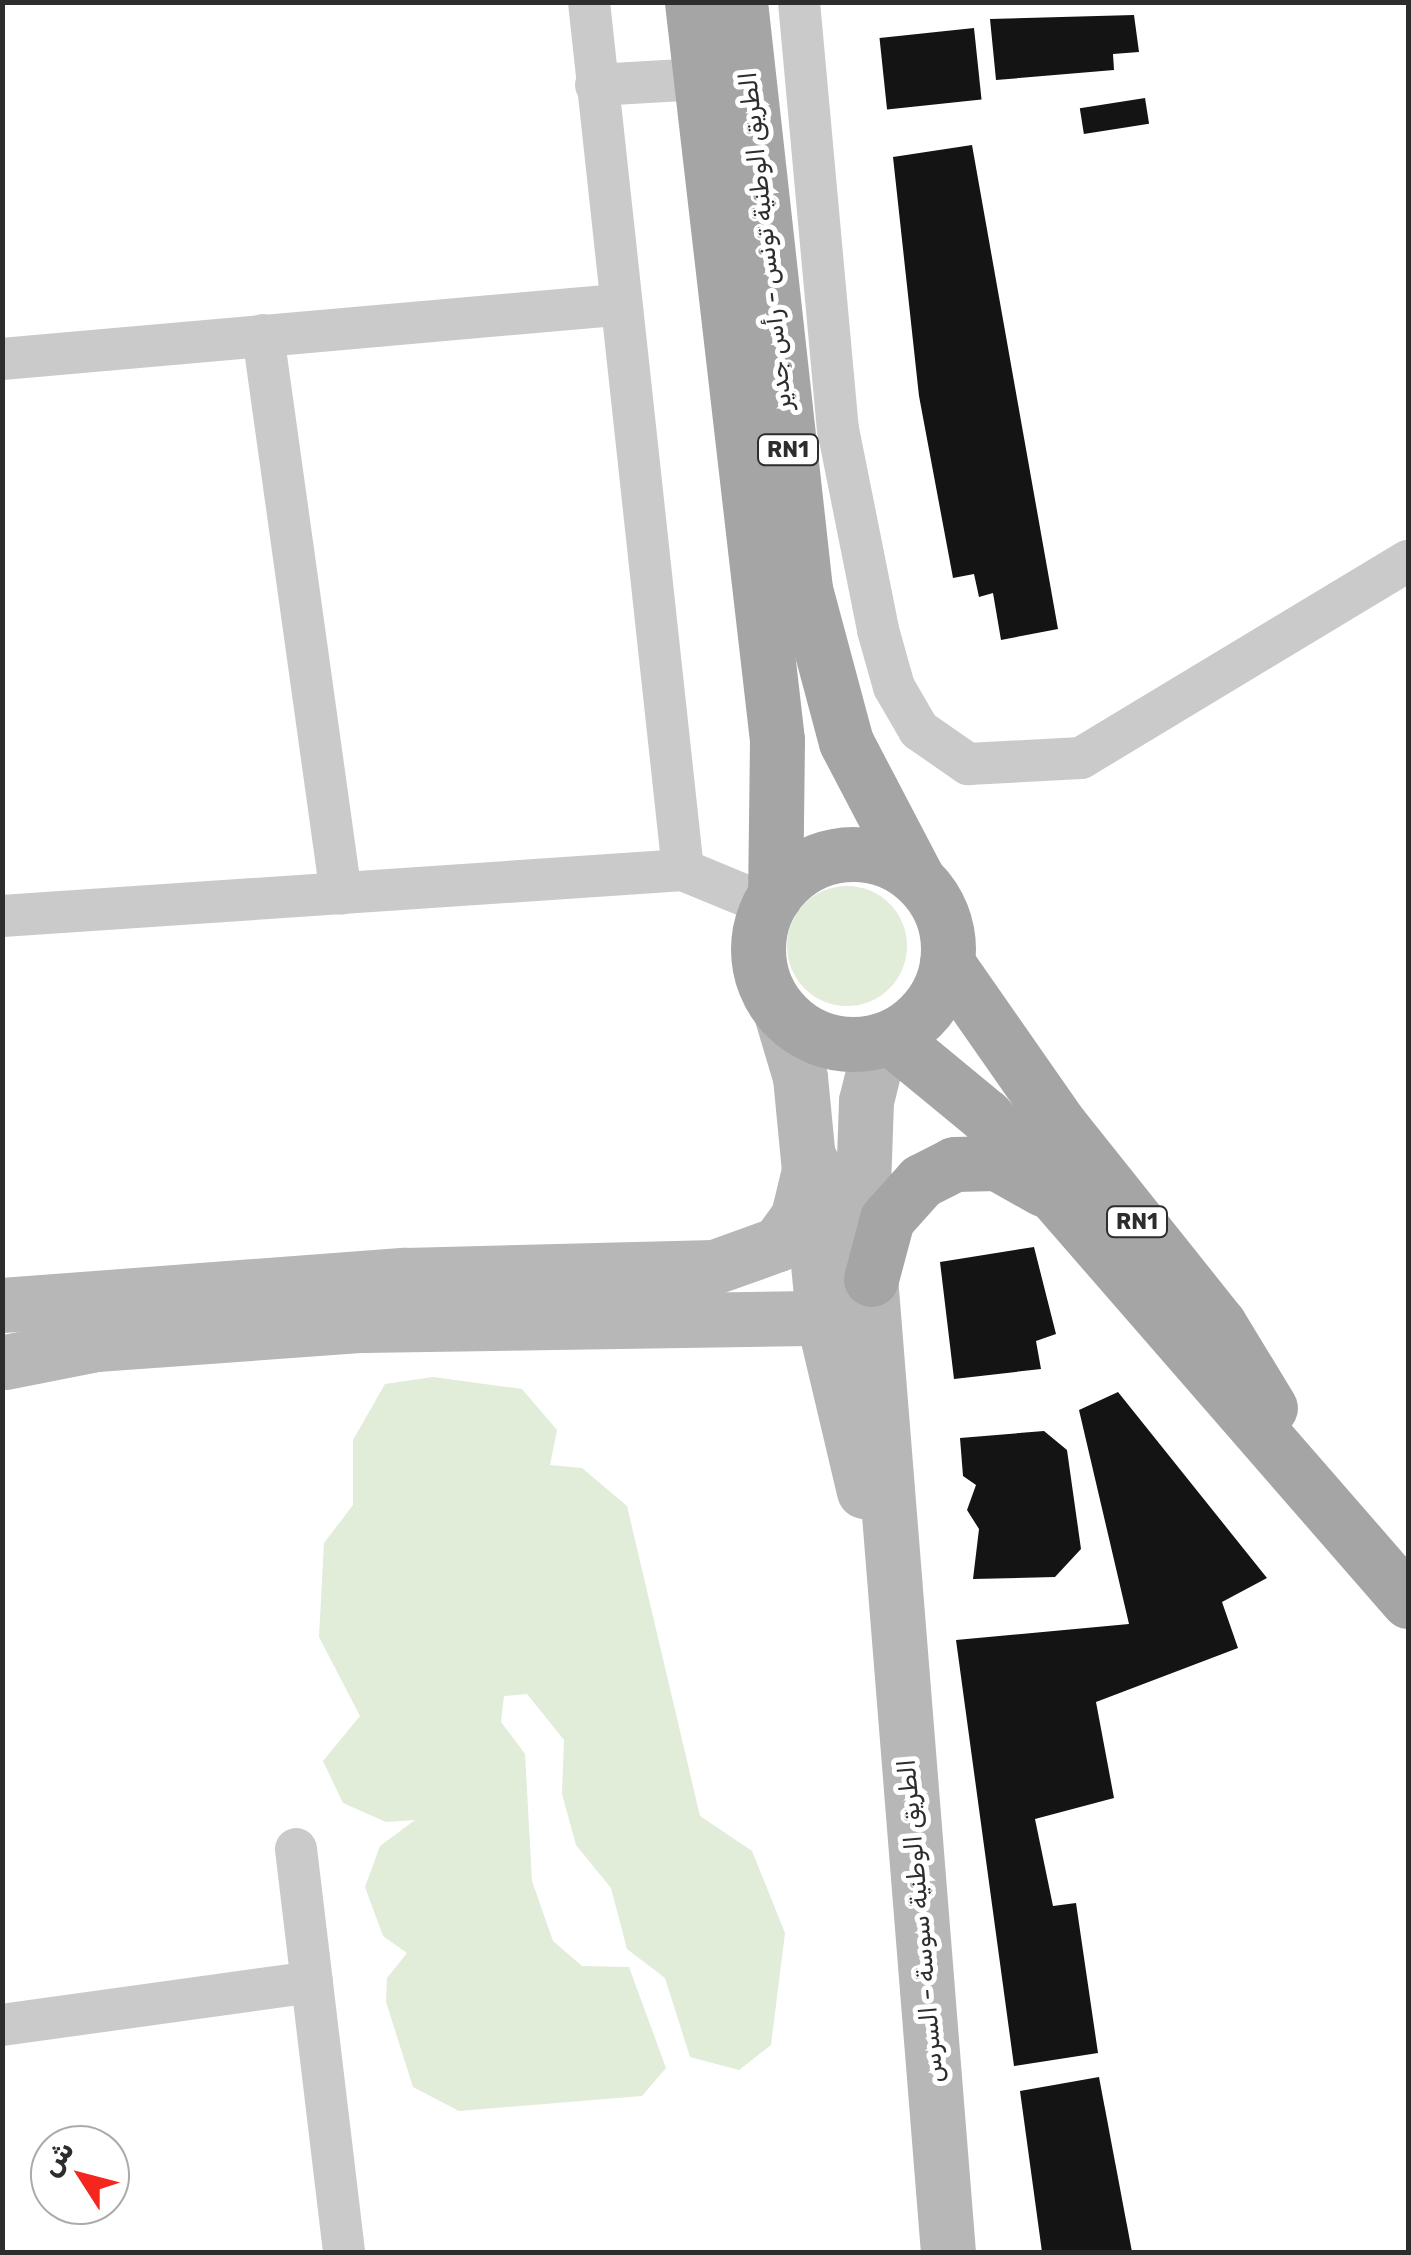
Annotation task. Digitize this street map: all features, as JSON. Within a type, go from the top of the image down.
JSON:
[{"type":"main road","name":"الطريق الوطنية تونس - رأس جدير","points":[[692,2],[777,740],[772,900]]},
{"type":"main road","name":"الطريق الوطنية تونس - رأس جدير","points":[[741,14],[812,434],[824,678],[916,876]]},
{"type":"main road","points":[[772,900],[825,857],[857,853],[916,876]]},
{"type":"main road","name":"RN1","points":[[916,876],[942,916],[947,964],[1060,1125],[1219,1324],[1318,1488]]},
{"type":"main road","name":"RN1","points":[[772,900],[758,960],[780,1010]]},
{"type":"main road","points":[[780,1010],[826,1040],[885,1038],[937,994],[947,964]]},
{"type":"main road","name":"الطريق الوطنية سوسة - السرس","points":[[780,1010],[811,1162],[823,1318],[890,1590]]},
{"type":"main road","name":"RN1","points":[[885,1038],[986,1116],[1067,1206],[1189,1356],[1318,1488],[1408,1601]]},
{"type":"main road","name":"الطريق الوطنية سوسة - السرس","points":[[885,1038],[864,1148],[890,1590],[948,2252]]},
{"type":"main road","points":[[4,1363],[17,1332],[2,1306],[327,1279],[731,1264],[778,1244],[798,1216],[811,1162]]},
{"type":"main road","points":[[4,1363],[96,1344],[346,1326],[823,1318],[861,1300],[871,1279],[886,1218],[920,1181],[954,1164],[997,1164],[1067,1206]]},
{"type":"street","points":[[589,2],[615,305],[683,870]]},
{"type":"street","points":[[741,14],[800,11],[812,434],[894,687],[919,730],[968,764],[1081,758],[1408,561]]},
{"type":"street","points":[[596,85],[700,79]]},
{"type":"street","points":[[2,359],[615,305]]},
{"type":"street","points":[[263,335],[341,894]]},
{"type":"street","points":[[2,916],[683,870],[772,900]]},
{"type":"street","points":[[296,1849],[344,2252]]},
{"type":"street","points":[[2,2024],[312,1982]]},
{"type":"green space","points":[[847,886],[870,891],[889,904],[902,923],[907,946],[902,969],[889,988],[870,1001],[847,1006],[824,1001],[805,988],[792,969],[787,946],[792,923],[805,904],[824,891]]},
{"type":"green space","points":[[433,1377],[522,1389],[557,1430],[550,1465],[582,1468],[627,1506],[700,1816],[752,1851],[785,1933],[771,2045],[739,2070],[690,2057],[665,1978],[627,1949],[611,1888],[576,1845],[562,1794],[564,1740],[527,1694],[504,1696],[501,1722],[525,1754],[532,1881],[553,1941],[582,1966],[629,1967],[666,2068],[642,2096],[459,2111],[413,2087],[386,2002],[387,1978],[407,1953],[383,1936],[365,1887],[380,1846],[415,1820],[386,1822],[343,1803],[323,1761],[360,1716],[319,1637],[324,1543],[353,1505],[353,1440],[385,1384]]},
{"type":"building","points":[[1134,15],[1139,52],[1113,54],[1114,70],[996,80],[990,19]]},
{"type":"building","points":[[974,28],[982,100],[887,110],[880,38]]},
{"type":"building","points":[[1145,98],[1149,124],[1084,134],[1080,108]]},
{"type":"building","points":[[972,145],[1058,629],[1001,640],[993,593],[979,597],[974,574],[953,578],[919,396],[893,157]]},
{"type":"building","points":[[1034,1247],[1056,1334],[1036,1341],[1041,1369],[954,1379],[940,1262]]},
{"type":"building","points":[[1118,1392],[1267,1578],[1222,1602],[1238,1648],[1096,1702],[1114,1798],[1035,1819],[1053,1906],[1076,1903],[1098,2053],[1014,2066],[956,1640],[1129,1624],[1079,1410]]},
{"type":"building","points":[[1044,1431],[1067,1450],[1081,1549],[1055,1577],[973,1579],[979,1529],[967,1510],[976,1485],[963,1476],[960,1438]]},
{"type":"building","points":[[1099,2077],[1132,2252],[1042,2252],[1020,2091]]}]
